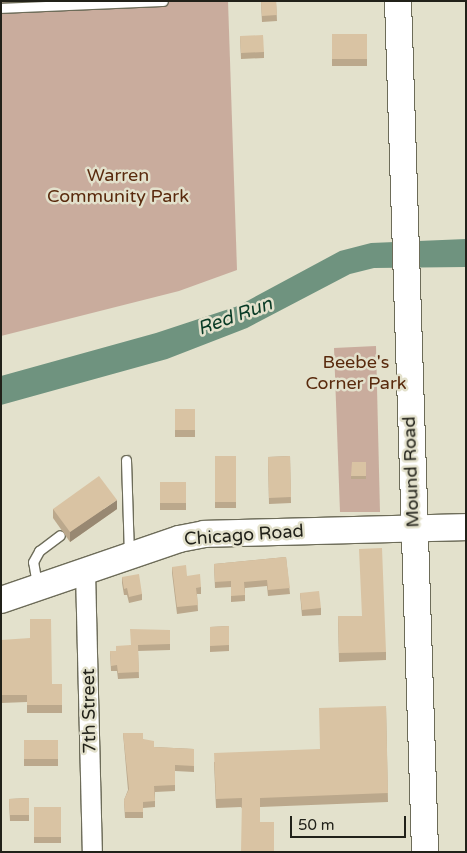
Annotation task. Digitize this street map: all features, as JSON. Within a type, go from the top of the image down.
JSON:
[{"type":"main road","name":"Mound Road","points":[[398,1],[424,852]]},
{"type":"main road","name":"Chicago Road","points":[[1,600],[129,555],[204,534],[466,527]]},
{"type":"street","name":"7th Street","points":[[85,571],[92,852]]},
{"type":"lane","points":[[1,8],[163,1]]},
{"type":"lane","points":[[126,460],[129,555]]},
{"type":"lane","points":[[38,587],[33,562],[39,551],[60,535]]},
{"type":"green space","name":"Warren Community Park","points":[[1,1],[228,1],[237,270],[179,291],[1,336]]},
{"type":"green space","name":"Beebe's Corner Park","points":[[376,346],[380,512],[340,512],[334,348]]},
{"type":"water","name":"Red Run","points":[[466,239],[466,267],[374,268],[350,274],[247,328],[167,359],[1,405],[1,376],[156,333],[238,306],[340,251],[371,243]]},
{"type":"building","points":[[261,1],[276,1],[277,15],[262,16]]},
{"type":"building","points":[[332,34],[367,34],[367,59],[332,59]]},
{"type":"building","points":[[263,35],[264,52],[241,53],[240,36]]},
{"type":"building","points":[[175,409],[195,409],[195,430],[175,430]]},
{"type":"building","points":[[215,456],[236,456],[236,502],[215,502]]},
{"type":"building","points":[[290,456],[291,497],[269,498],[268,457]]},
{"type":"building","points":[[352,462],[366,462],[366,476],[351,476]]},
{"type":"building","points":[[99,476],[117,500],[70,532],[53,509]]},
{"type":"building","points":[[160,482],[186,482],[186,503],[160,503]]},
{"type":"building","points":[[382,548],[386,652],[339,653],[338,616],[362,616],[359,549]]},
{"type":"building","points":[[286,557],[290,588],[268,590],[267,580],[244,582],[245,595],[231,596],[231,581],[215,582],[214,564]]},
{"type":"building","points":[[186,565],[187,576],[200,574],[201,587],[196,588],[198,605],[177,607],[172,567]]},
{"type":"building","points":[[139,574],[142,594],[129,597],[127,588],[124,589],[122,577]]},
{"type":"building","points":[[319,591],[321,608],[302,610],[300,593]]},
{"type":"building","points":[[30,619],[51,619],[52,684],[62,684],[62,705],[27,705],[27,695],[1,695],[1,640],[30,638]]},
{"type":"building","points":[[229,626],[229,645],[210,646],[210,627]]},
{"type":"building","points":[[130,629],[170,630],[170,644],[138,645],[139,672],[118,673],[117,665],[111,666],[110,651],[116,651],[116,646],[131,645]]},
{"type":"building","points":[[386,706],[388,793],[260,798],[260,822],[274,822],[274,852],[241,852],[242,798],[216,799],[214,753],[320,749],[319,708]]},
{"type":"building","points":[[123,733],[143,733],[143,739],[154,741],[154,747],[194,749],[194,766],[175,765],[175,785],[154,786],[155,801],[143,802],[143,812],[125,812],[124,800],[129,789]]},
{"type":"building","points":[[24,740],[58,740],[58,759],[24,759]]},
{"type":"building","points":[[29,798],[29,815],[10,815],[9,799]]},
{"type":"building","points":[[34,807],[61,807],[61,837],[34,837]]}]
